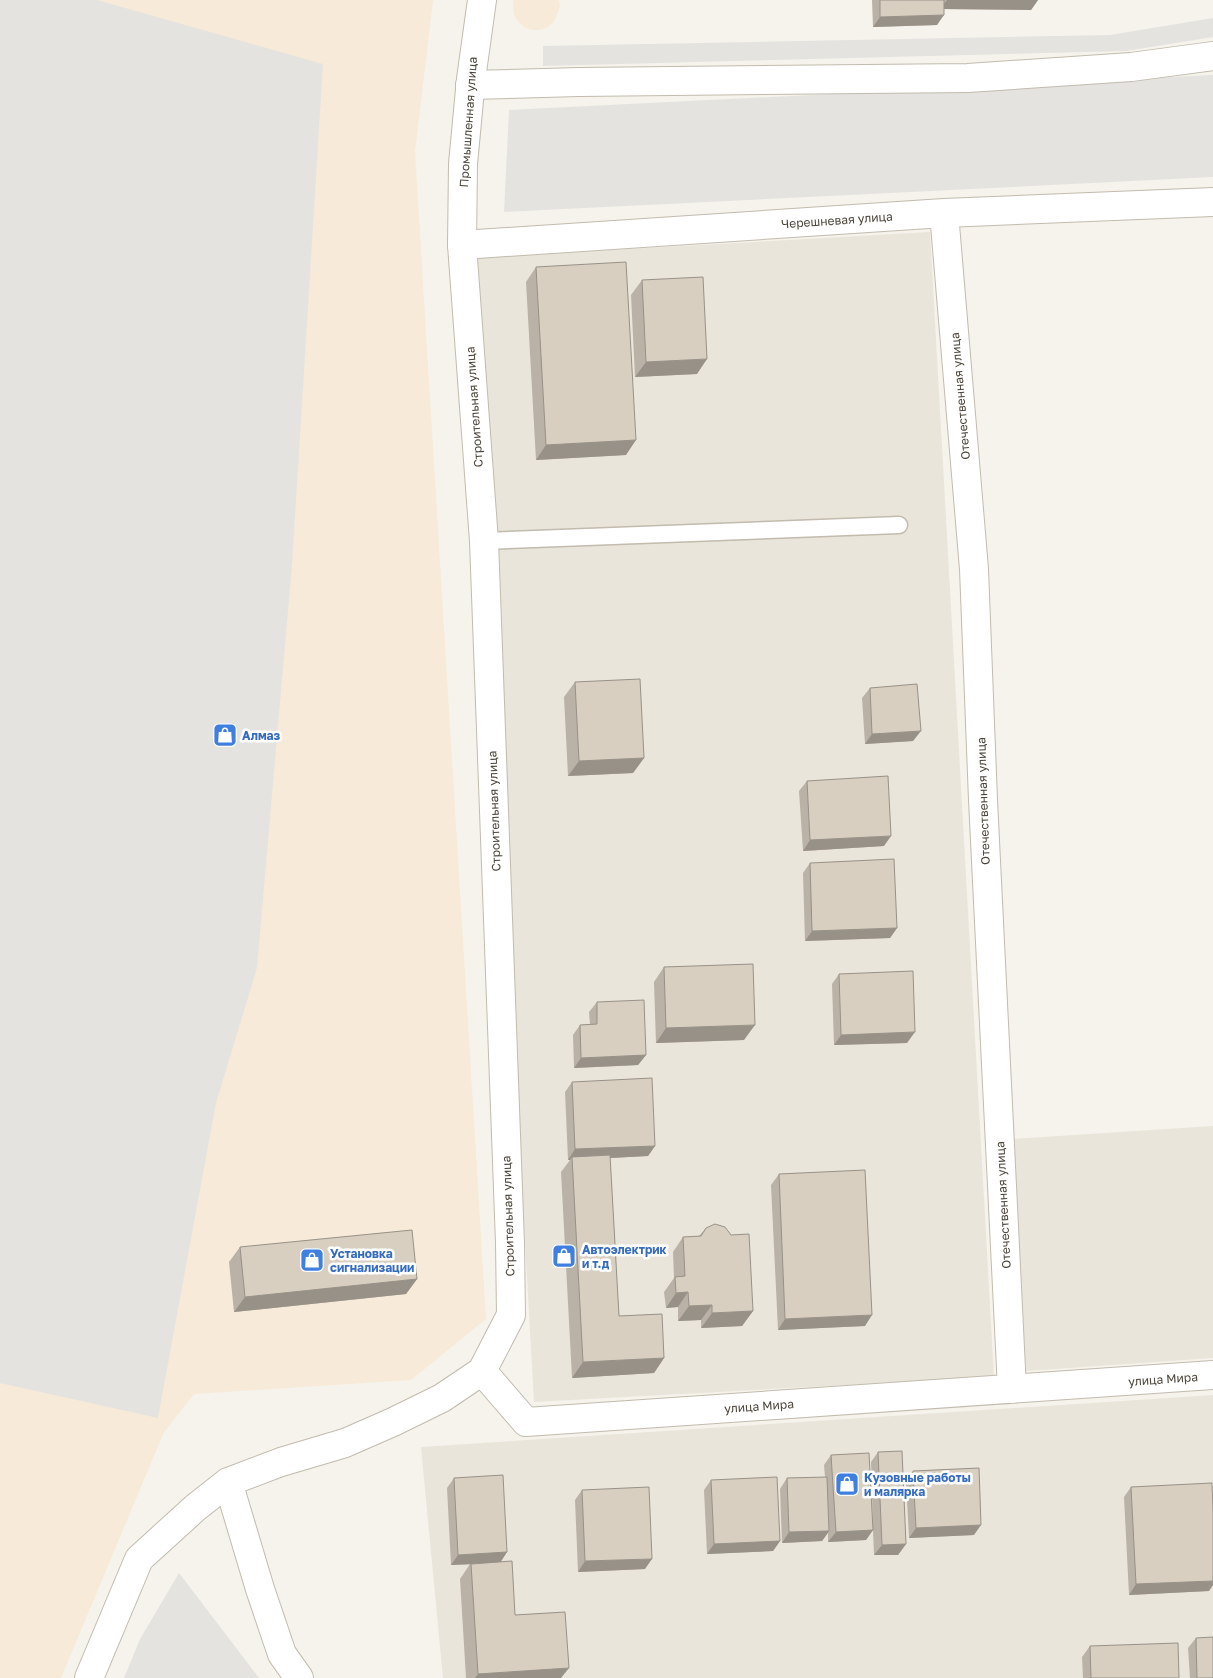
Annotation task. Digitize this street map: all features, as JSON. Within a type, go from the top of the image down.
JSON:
[{"type":"street","name":"Промышленная улица","points":[[462,245],[463,164],[470,85],[482,0]]},
{"type":"street","points":[[470,85],[968,78],[1130,67],[1213,56]]},
{"type":"street","name":"Черешневая улица","points":[[462,245],[944,213],[1213,202]]},
{"type":"street","name":"Отечественная улица","points":[[944,213],[974,568],[983,800],[1012,1389]]},
{"type":"street","name":"Строительная улица","points":[[462,245],[484,540],[510,1243],[511,1316],[482,1371]]},
{"type":"street","points":[[89,1678],[139,1559],[195,1508],[228,1482],[280,1462],[345,1442],[393,1422],[442,1398],[482,1371]]},
{"type":"street","name":"улица Мира","points":[[482,1371],[526,1422],[1213,1375]]},
{"type":"street","points":[[228,1482],[260,1589],[282,1654],[299,1678]]},
{"type":"lane","points":[[484,540],[899,524]]},
{"type":"shaded area","name":"Алмаз","points":[[0,0],[433,0],[415,152],[486,1319],[411,1380],[194,1394],[164,1432],[61,1678],[0,1678]]},
{"type":"shaded area","points":[[0,0],[97,0],[323,64],[292,565],[257,968],[216,1103],[158,1418],[0,1383]]},
{"type":"shaded area","points":[[513,0],[559,0],[560,6],[554,22],[540,30],[524,27],[514,15]]},
{"type":"shaded area","points":[[1213,18],[1213,37],[1126,51],[543,66],[543,46],[1110,35]]},
{"type":"shaded area","points":[[1213,75],[1213,177],[504,212],[509,110]]},
{"type":"shaded area","points":[[930,232],[994,1377],[534,1402],[470,258]]},
{"type":"shaded area","points":[[1213,1126],[1213,1358],[1026,1371],[1011,1139]]},
{"type":"shaded area","points":[[1213,1395],[1213,1678],[443,1678],[421,1447]]},
{"type":"shaded area","points":[[179,1573],[259,1678],[124,1678],[140,1639]]},
{"type":"building","points":[[880,0],[944,0],[944,15],[880,17]]},
{"type":"building","points":[[626,262],[636,440],[546,445],[536,267]]},
{"type":"building","points":[[703,277],[707,359],[646,362],[642,280]]},
{"type":"building","points":[[640,679],[644,758],[579,761],[575,682]]},
{"type":"building","points":[[917,684],[921,731],[872,734],[870,688]]},
{"type":"building","points":[[888,776],[891,836],[810,840],[807,781]]},
{"type":"building","points":[[894,859],[897,928],[812,931],[810,863]]},
{"type":"building","points":[[753,964],[755,1025],[666,1028],[664,967]]},
{"type":"building","points":[[913,971],[915,1032],[841,1035],[839,974]]},
{"type":"building","points":[[644,1000],[646,1055],[581,1058],[580,1025],[597,1024],[597,1002]]},
{"type":"building","points":[[652,1078],[655,1146],[575,1149],[572,1082]]},
{"type":"building","points":[[610,1155],[619,1316],[662,1314],[664,1358],[583,1362],[572,1157]]},
{"type":"building","points":[[865,1170],[872,1315],[785,1319],[779,1174]]},
{"type":"building","points":[[715,1224],[725,1227],[731,1235],[749,1234],[753,1311],[712,1313],[712,1305],[689,1306],[688,1292],[676,1293],[675,1277],[685,1276],[683,1237],[701,1236],[706,1228]]},
{"type":"building","points":[[412,1230],[417,1279],[245,1297],[240,1247]]},
{"type":"building","points":[[902,1451],[906,1544],[882,1545],[878,1452]]},
{"type":"building","points":[[869,1453],[873,1530],[836,1532],[831,1455]]},
{"type":"building","points":[[979,1468],[981,1525],[916,1528],[913,1471]]},
{"type":"building","points":[[503,1475],[507,1552],[458,1555],[454,1478]]},
{"type":"building","points":[[777,1477],[780,1541],[714,1544],[711,1480]]},
{"type":"building","points":[[827,1477],[829,1531],[789,1532],[787,1478]]},
{"type":"building","points":[[1212,1483],[1213,1581],[1136,1584],[1131,1487]]},
{"type":"building","points":[[649,1487],[652,1559],[585,1561],[582,1490]]},
{"type":"building","points":[[512,1561],[515,1615],[565,1612],[569,1668],[478,1674],[471,1564]]},
{"type":"building","points":[[1213,1637],[1213,1678],[1197,1678],[1196,1638]]},
{"type":"building","points":[[1178,1643],[1179,1678],[1091,1678],[1090,1646]]},
{"type":"place","name":"Алмаз","points":[[225,735]]},
{"type":"place","name":"Автоэлектрик и т.д","points":[[564,1256]]},
{"type":"place","name":"Установка сигнализации","points":[[312,1260]]},
{"type":"place","name":"Кузовные работы и малярка","points":[[847,1484]]}]
